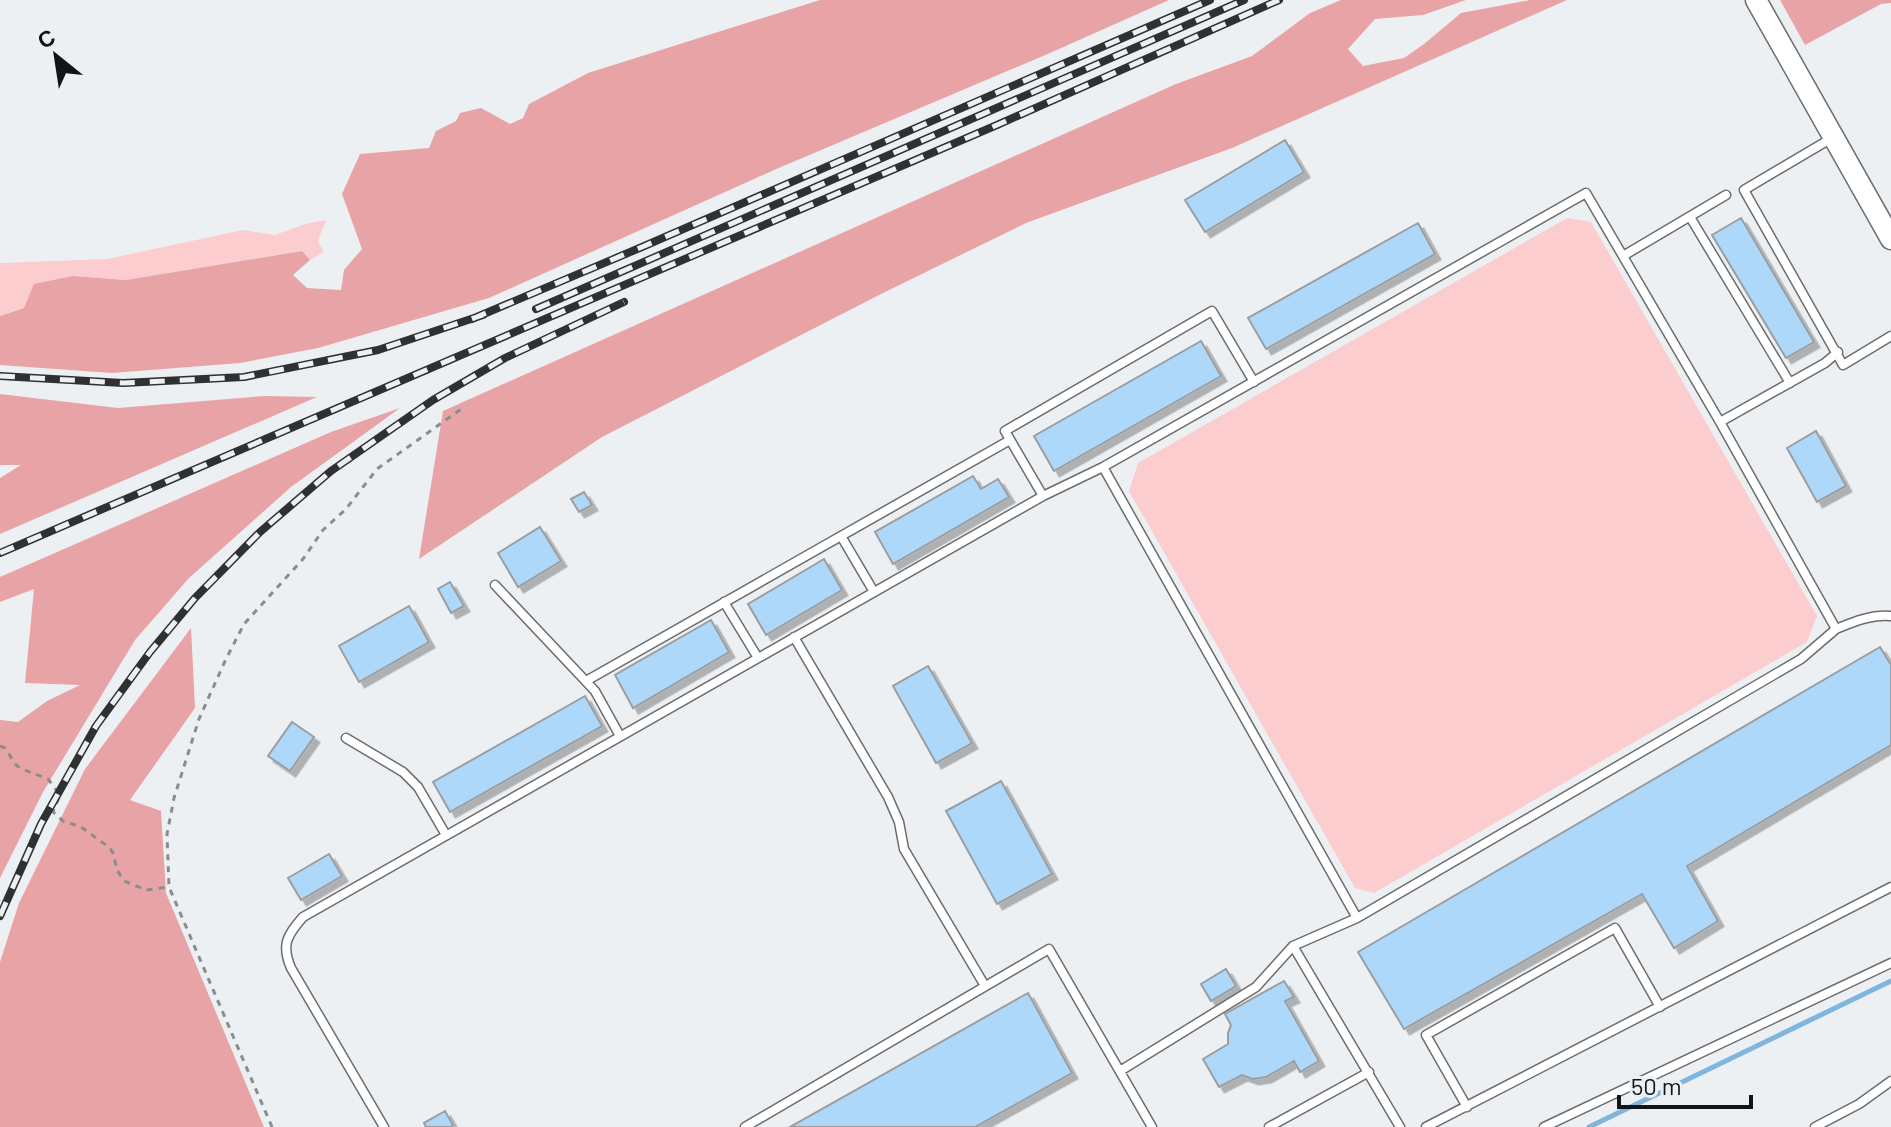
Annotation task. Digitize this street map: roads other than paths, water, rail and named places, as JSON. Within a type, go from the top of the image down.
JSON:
[{"type":"street","points":[[1756,0],[1891,239]]},
{"type":"lane","points":[[1833,138],[1744,190],[1843,365],[1891,336]]},
{"type":"lane","points":[[384,1127],[291,968],[286,955],[287,942],[293,928],[303,917],[1043,496],[1103,467],[1586,193],[1836,629]]},
{"type":"lane","points":[[1623,256],[1726,195]]},
{"type":"lane","points":[[1690,217],[1790,383]]},
{"type":"lane","points":[[1043,496],[1005,431],[1212,311],[1254,382]]},
{"type":"lane","points":[[1720,422],[1825,363],[1838,352]]},
{"type":"lane","points":[[586,681],[1010,440]]},
{"type":"lane","points":[[1103,467],[1357,918]]},
{"type":"lane","points":[[841,536],[874,592]]},
{"type":"lane","points":[[495,585],[595,691],[620,736]]},
{"type":"lane","points":[[724,602],[758,658]]},
{"type":"lane","points":[[1120,1071],[1256,987],[1293,946],[1357,918],[1801,659],[1836,629],[1856,621],[1891,616]]},
{"type":"lane","points":[[794,637],[888,797],[899,822],[904,849],[985,986]]},
{"type":"lane","points":[[346,738],[403,772],[418,787],[446,835]]},
{"type":"lane","points":[[1426,1127],[1891,887]]},
{"type":"lane","points":[[1467,1107],[1426,1035],[1615,928],[1660,1007]]},
{"type":"lane","points":[[1293,946],[1400,1127]]},
{"type":"lane","points":[[745,1127],[1049,949],[1152,1127]]},
{"type":"lane","points":[[1544,1127],[1891,963]]},
{"type":"lane","points":[[1269,1127],[1369,1072]]},
{"type":"lane","points":[[1815,1127],[1859,1104],[1891,1081]]},
{"type":"waterway","points":[[1589,1127],[1891,981]]},
{"type":"railway","points":[[472,319],[1210,0]]},
{"type":"railway","points":[[536,309],[1244,0]]},
{"type":"railway","points":[[0,553],[997,125],[1279,0]]},
{"type":"railway","points":[[0,916],[41,824],[96,726],[150,652],[195,598],[260,532],[331,471],[433,400],[505,358],[624,302]]},
{"type":"railway","points":[[0,376],[123,383],[244,377],[378,350],[483,315]]}]
